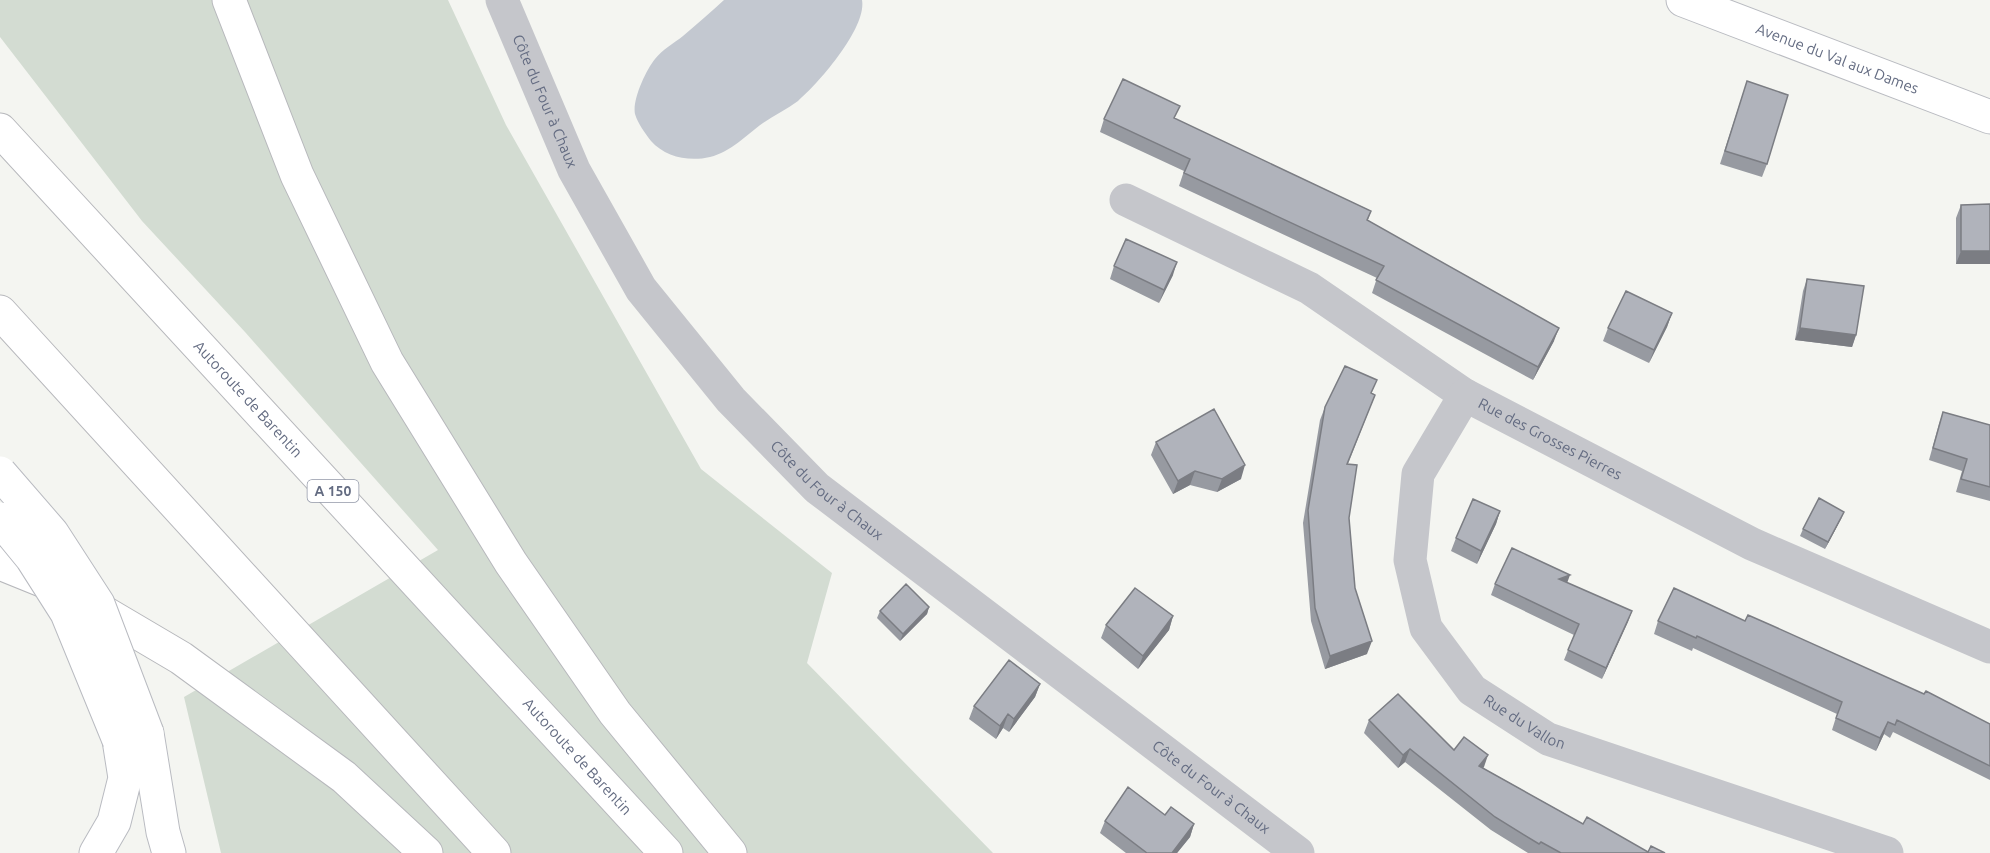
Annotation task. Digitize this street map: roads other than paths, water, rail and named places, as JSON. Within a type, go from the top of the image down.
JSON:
[{"type":"main road","points":[[229,0],[297,175],[387,362],[511,563],[615,713],[730,853]]},
{"type":"main road","name":"Avenue du Val aux Dames","points":[[1683,0],[1990,117]]},
{"type":"main road","name":"Autoroute de Barentin","points":[[0,130],[666,853]]},
{"type":"main road","points":[[0,312],[494,853]]},
{"type":"main road","points":[[0,473],[52,533],[98,604],[133,736],[169,853]]},
{"type":"main road","points":[[0,519],[32,558],[68,613],[133,736],[114,822],[96,853]]},
{"type":"main road","points":[[0,563],[64,589],[181,658],[344,777],[426,853]]},
{"type":"street","name":"Côte du Four à Chaux","points":[[502,0],[573,170],[641,289],[731,400],[817,488],[1298,853]]},
{"type":"street","name":"Rue des Grosses Pierres","points":[[1126,200],[1309,288],[1465,395],[1752,544],[1990,647]]},
{"type":"street","name":"Rue du Vallon","points":[[1465,395],[1418,474],[1410,560],[1426,628],[1472,690],[1548,739],[1887,853]]}]
